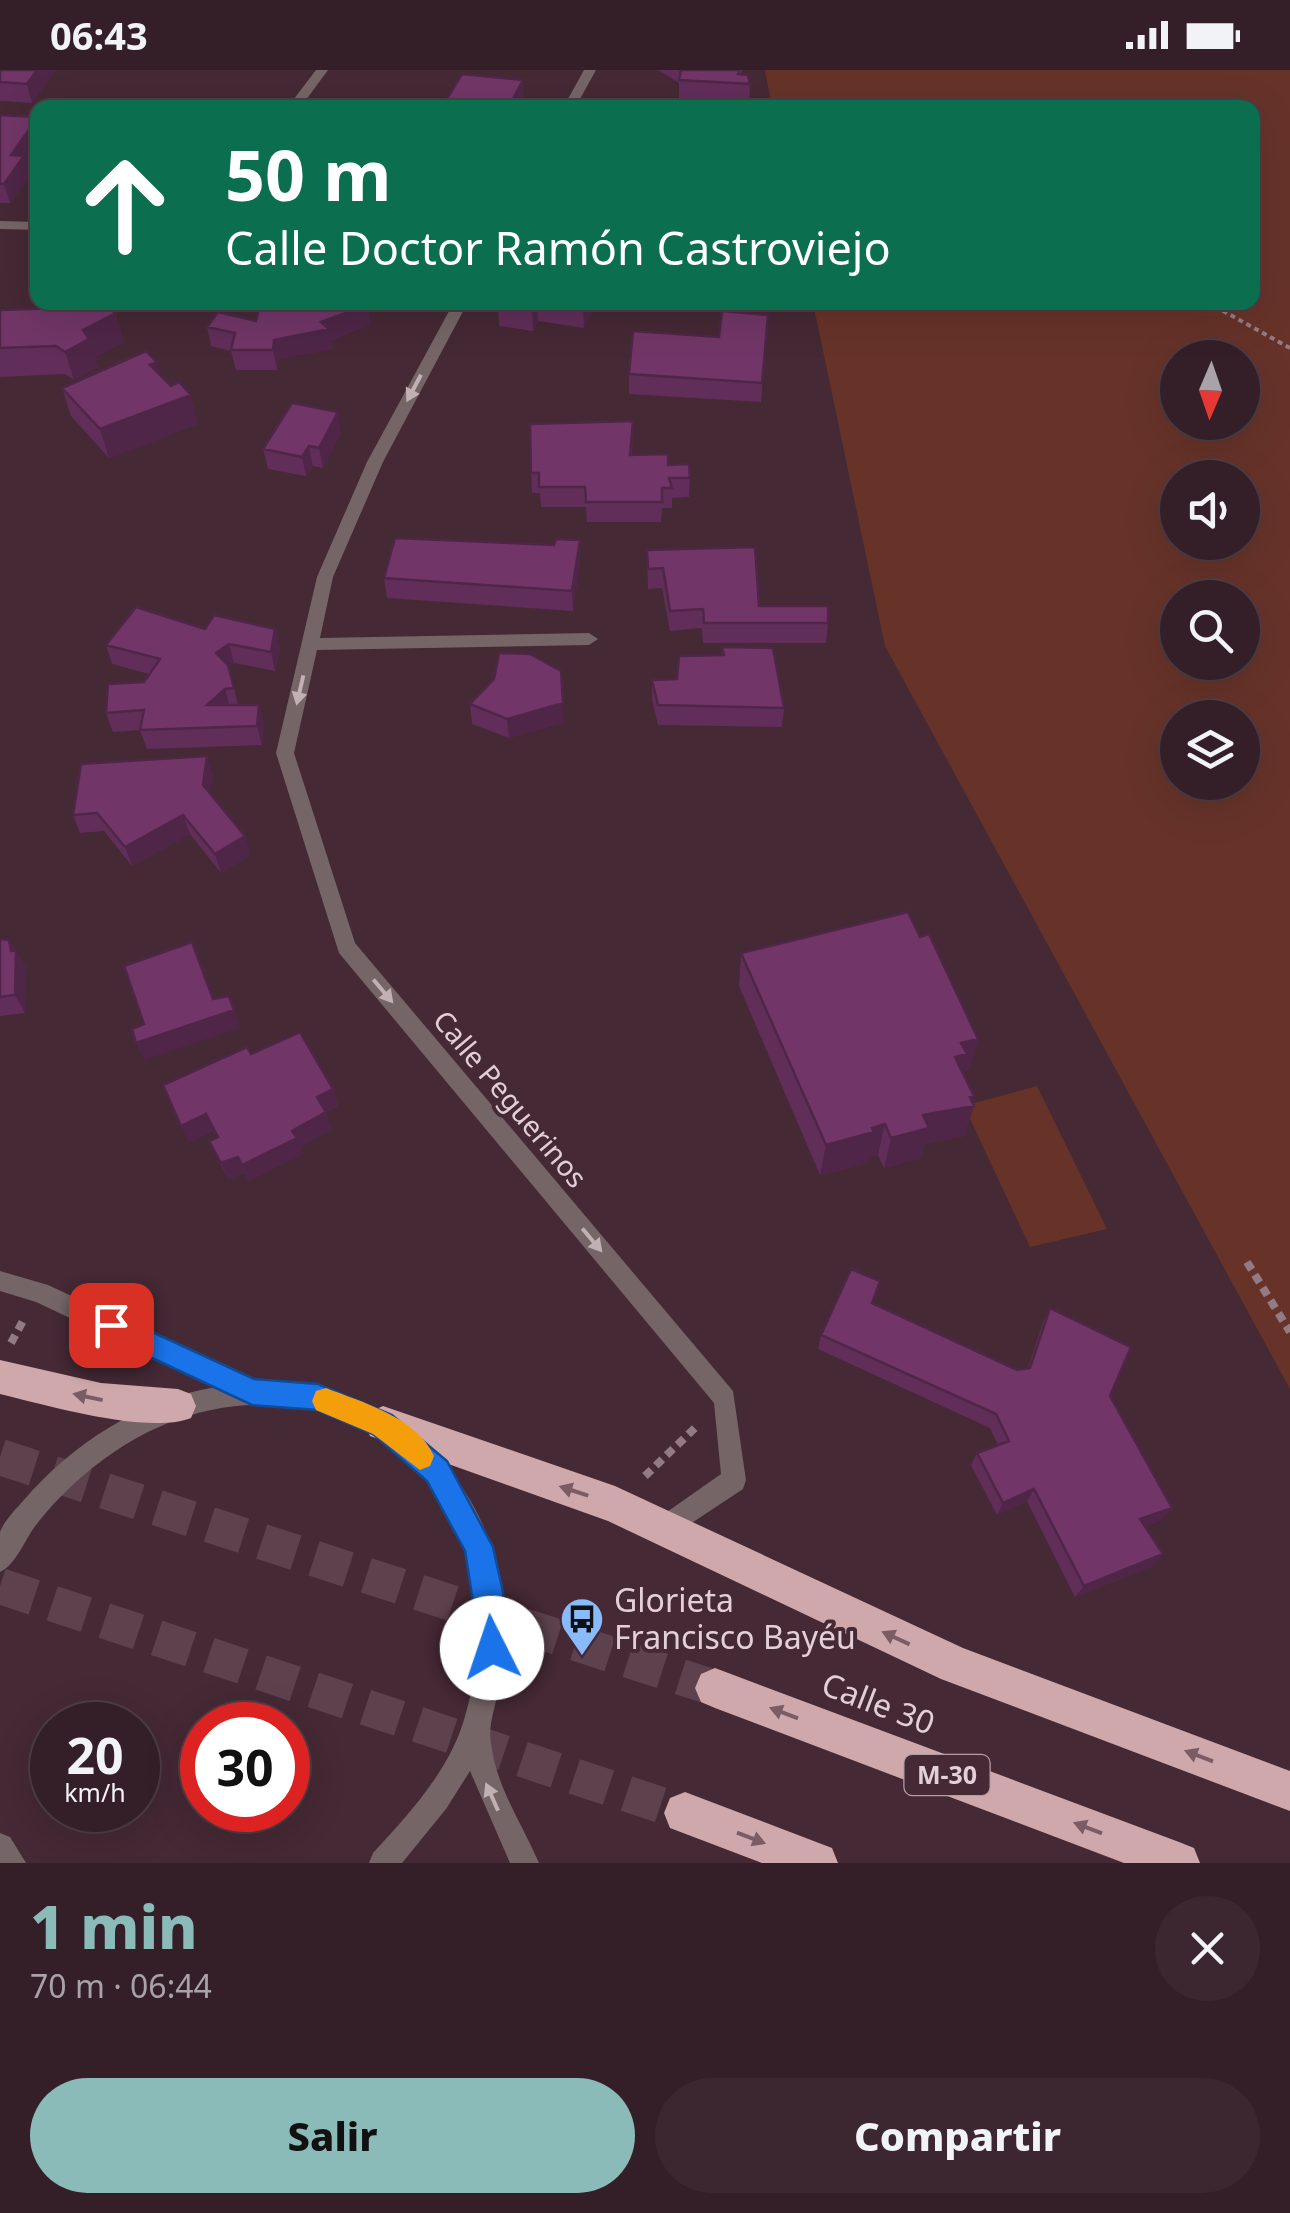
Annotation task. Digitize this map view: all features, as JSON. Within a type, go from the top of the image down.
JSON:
[{"type":"highway","points":[[4,1362],[102,1400],[178,1406]]},
{"type":"highway","points":[[383,1424],[615,1505],[955,1665],[1290,1790]]},
{"type":"highway","name":"Calle 30","points":[[715,1688],[1179,1863]]},
{"type":"highway","points":[[684,1813],[816,1863]]},
{"type":"street","points":[[299,100],[322,70]]},
{"type":"street","points":[[573,100],[590,70]]},
{"type":"street","points":[[0,225],[30,226]]},
{"type":"street","name":"Calle Peguerinos","points":[[457,310],[375,462],[325,578],[286,753],[346,947],[725,1399]]},
{"type":"street","points":[[310,644],[589,639]]},
{"type":"street","points":[[0,1281],[40,1292],[252,1392]]},
{"type":"street","points":[[0,1559],[7,1544],[59,1479],[117,1434],[178,1406],[252,1392],[318,1398],[383,1424],[437,1471],[479,1547],[488,1592],[492,1648],[476,1726],[477,1758],[491,1800],[525,1863]]},
{"type":"street","points":[[663,1530],[734,1480],[725,1399]]},
{"type":"street","points":[[383,1863],[440,1800],[476,1726]]},
{"type":"street","points":[[0,1847],[12,1863]]},
{"type":"path","points":[[1221,310],[1290,348]]},
{"type":"path","points":[[1248,1262],[1290,1332]]},
{"type":"path","points":[[4,1362],[40,1292]]},
{"type":"path","points":[[615,1505],[725,1399]]},
{"type":"shaded area","points":[[765,70],[1290,70],[1290,1389],[885,646],[814,310],[1260,310],[1260,100],[771,100]]},
{"type":"shaded area","points":[[1037,1086],[1107,1229],[1030,1247],[964,1106]]},
{"type":"building","points":[[0,70],[37,70],[27,84],[0,82]]},
{"type":"building","points":[[681,70],[739,70],[738,74],[748,75],[750,84],[679,80]]},
{"type":"building","points":[[462,74],[523,80],[512,100],[446,100]]},
{"type":"building","points":[[0,115],[30,117],[30,128],[11,155],[24,156],[4,184],[0,184]]},
{"type":"building","points":[[0,310],[116,313],[83,330],[89,339],[65,352],[56,346],[0,348]]},
{"type":"building","points":[[259,310],[353,310],[321,322],[329,329],[274,340],[273,350],[231,350],[235,333],[207,327],[218,312],[256,321]]},
{"type":"building","points":[[722,311],[768,315],[762,383],[629,374],[633,331],[719,337]]},
{"type":"building","points":[[146,351],[157,362],[150,365],[171,386],[179,382],[191,395],[100,429],[62,388]]},
{"type":"building","points":[[292,403],[338,412],[319,448],[309,446],[302,457],[263,449]]},
{"type":"building","points":[[633,421],[630,455],[668,454],[668,465],[689,464],[690,478],[669,478],[672,488],[662,488],[662,502],[586,502],[585,487],[539,487],[539,473],[531,473],[530,424]]},
{"type":"building","points":[[395,538],[554,545],[556,539],[580,540],[572,591],[384,578]]},
{"type":"building","points":[[755,547],[759,606],[828,606],[828,623],[704,623],[703,609],[670,611],[663,568],[648,569],[647,550]]},
{"type":"building","points":[[136,607],[205,629],[214,615],[275,629],[271,652],[229,644],[216,653],[228,665],[234,688],[225,689],[207,705],[259,705],[257,726],[140,730],[144,710],[106,713],[108,684],[144,682],[160,659],[106,645]]},
{"type":"building","points":[[722,647],[773,648],[784,708],[658,705],[652,680],[677,679],[679,656],[724,655]]},
{"type":"building","points":[[499,653],[530,654],[561,671],[563,703],[507,719],[470,704],[494,679]]},
{"type":"building","points":[[207,756],[203,785],[245,836],[215,854],[183,815],[125,847],[97,813],[73,815],[81,764]]},
{"type":"building","points":[[908,912],[920,937],[929,934],[978,1039],[961,1043],[967,1054],[955,1057],[974,1096],[970,1097],[974,1106],[923,1115],[929,1128],[891,1138],[885,1124],[872,1128],[874,1132],[826,1145],[741,953]]},
{"type":"building","points":[[0,939],[9,940],[11,951],[16,950],[15,995],[0,997]]},
{"type":"building","points":[[192,942],[213,999],[229,996],[234,1010],[136,1043],[132,1029],[144,1024],[124,966]]},
{"type":"building","points":[[300,1032],[333,1089],[317,1097],[326,1112],[292,1131],[297,1138],[242,1165],[238,1157],[221,1163],[209,1141],[218,1137],[206,1114],[181,1126],[163,1085],[247,1047],[251,1054]]},
{"type":"building","points":[[851,1269],[880,1281],[872,1303],[1017,1370],[1030,1368],[1050,1308],[1131,1347],[1110,1396],[1172,1508],[1140,1519],[1163,1554],[1084,1586],[1034,1489],[1003,1503],[977,1453],[1009,1441],[996,1414],[821,1335]]},
{"type":"tunnel","points":[[0,1457],[715,1688]]},
{"type":"tunnel","points":[[0,1586],[685,1813]]},
{"type":"slow traffic","points":[[326,1401],[383,1424],[420,1456]]},
{"type":"place","name":"Glorieta Francisco Bayéu","points":[[582,1657]]},
{"type":"route","points":[[111,1325],[252,1392],[318,1398],[383,1424],[437,1471],[479,1547],[488,1592],[492,1648]]}]
